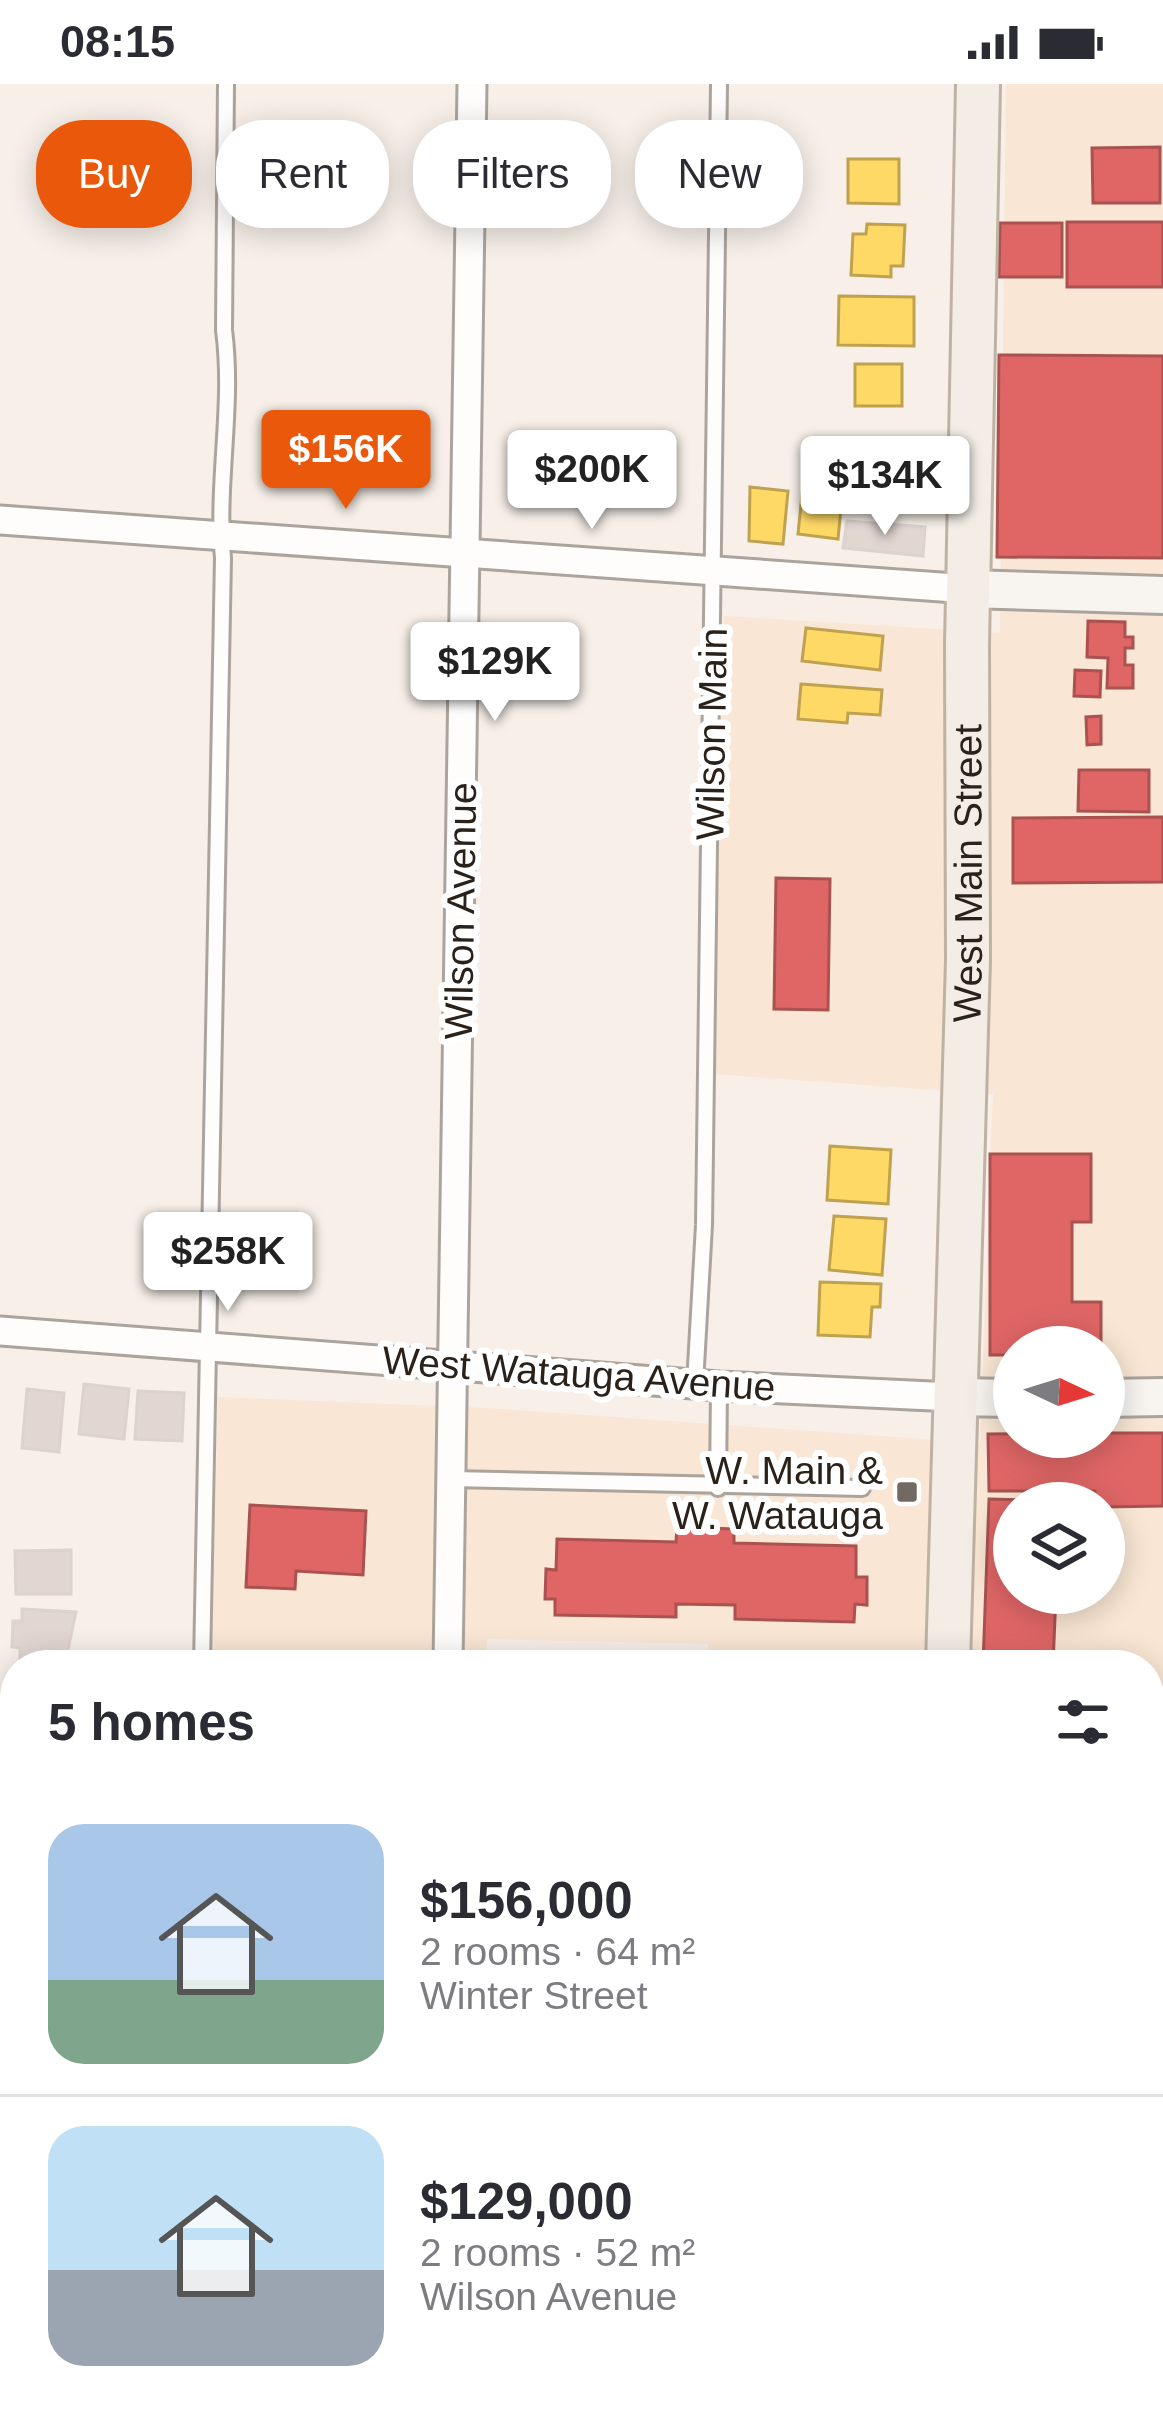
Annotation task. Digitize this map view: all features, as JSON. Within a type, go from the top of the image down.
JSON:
[{"type":"main road","name":"West Main Street","points":[[948,1650],[968,982],[978,84]]},
{"type":"main road","points":[[969,589],[1163,596]]},
{"type":"main road","name":"West Watauga Avenue","points":[[953,1396],[993,1397]]},
{"type":"main road","points":[[1125,1398],[1163,1397]]},
{"type":"street","name":"Wilson Avenue","points":[[448,1650],[472,84]]},
{"type":"street","points":[[0,520],[969,589]]},
{"type":"street","name":"West Watauga Avenue","points":[[0,1331],[707,1385],[953,1396]]},
{"type":"lane","points":[[202,1650],[221,534],[229,367],[224,330],[226,84]]},
{"type":"lane","name":"Wilson Main","points":[[718,1488],[707,1385],[704,1225],[719,84]]},
{"type":"lane","points":[[451,1479],[862,1488]]},
{"type":"shaded area","points":[[1006,84],[1163,84],[1163,1650],[708,1650],[708,1644],[487,1639],[487,1650],[212,1650],[218,1397],[486,1408],[980,1443],[993,1094],[713,1074],[724,616],[1000,633]]},
{"type":"building: Homes","points":[[848,159],[899,159],[899,204],[848,203]]},
{"type":"building: Homes","points":[[867,224],[905,225],[903,266],[891,266],[891,277],[851,275],[853,234],[866,234]]},
{"type":"building: Homes","points":[[839,296],[914,297],[914,346],[838,345]]},
{"type":"building: Homes","points":[[855,364],[902,364],[902,406],[855,406]]},
{"type":"building: Homes","points":[[750,487],[788,491],[783,544],[749,541]]},
{"type":"building: Homes","points":[[802,494],[842,498],[838,539],[798,534]]},
{"type":"building: Homes","points":[[806,628],[883,636],[880,670],[802,661]]},
{"type":"building: Homes","points":[[801,684],[882,690],[880,715],[848,713],[847,723],[798,719]]},
{"type":"building: Homes","points":[[830,1146],[891,1150],[888,1204],[827,1200]]},
{"type":"building: Homes","points":[[834,1216],[886,1219],[882,1275],[829,1270]]},
{"type":"building: Homes","points":[[820,1282],[881,1284],[880,1307],[872,1307],[870,1337],[818,1335]]},
{"type":"building: Shops","points":[[1160,147],[1160,203],[1093,203],[1092,148]]},
{"type":"building: Shops","points":[[1067,222],[1163,222],[1163,287],[1067,287]]},
{"type":"building: Shops","points":[[1000,223],[1062,223],[1062,277],[999,277]]},
{"type":"building: Shops","points":[[999,355],[1163,356],[1163,558],[997,557]]},
{"type":"building: Shops","points":[[1088,621],[1125,622],[1125,637],[1133,637],[1133,648],[1125,648],[1125,665],[1133,665],[1133,688],[1107,688],[1108,658],[1087,657]]},
{"type":"building: Shops","points":[[1075,670],[1101,671],[1100,697],[1074,696]]},
{"type":"building: Shops","points":[[1101,716],[1101,744],[1087,745],[1086,717]]},
{"type":"building: Shops","points":[[1079,770],[1149,770],[1149,812],[1078,811]]},
{"type":"building: Shops","points":[[1163,817],[1163,882],[1013,883],[1013,818]]},
{"type":"building: Shops","points":[[776,878],[830,879],[828,1010],[774,1009]]},
{"type":"building: Shops","points":[[990,1154],[1091,1154],[1091,1222],[1072,1222],[1072,1302],[1101,1302],[1101,1326],[993,1326],[990,1355]]},
{"type":"building: Shops","points":[[1125,1433],[1163,1433],[1163,1506],[1125,1507],[1125,1482],[993,1482],[993,1491],[989,1491],[988,1434],[993,1434],[993,1458],[1125,1458]]},
{"type":"building: Shops","points":[[989,1499],[993,1499],[993,1614],[1055,1614],[1054,1650],[984,1650]]},
{"type":"building: Shops","points":[[250,1505],[366,1511],[363,1575],[296,1571],[295,1589],[246,1587]]},
{"type":"building: Shops","points":[[677,1527],[734,1529],[734,1543],[856,1546],[856,1577],[867,1577],[867,1605],[855,1604],[854,1622],[735,1619],[735,1605],[676,1604],[676,1617],[555,1615],[555,1599],[545,1599],[546,1569],[556,1570],[557,1539],[676,1542]]},
{"type":"building: Other","points":[[847,521],[925,527],[923,556],[843,548]]},
{"type":"building: Other","points":[[84,1384],[129,1389],[124,1439],[79,1434]]},
{"type":"building: Other","points":[[27,1389],[64,1393],[59,1452],[22,1448]]},
{"type":"building: Other","points":[[138,1391],[184,1393],[182,1441],[135,1439]]},
{"type":"building: Other","points":[[71,1550],[71,1594],[16,1594],[15,1551]]},
{"type":"building: Other","points":[[22,1609],[76,1612],[68,1650],[12,1647],[13,1621],[22,1621]]},
{"type":"place","name":"W. Main & W. Watauga","points":[[907,1492]]}]
